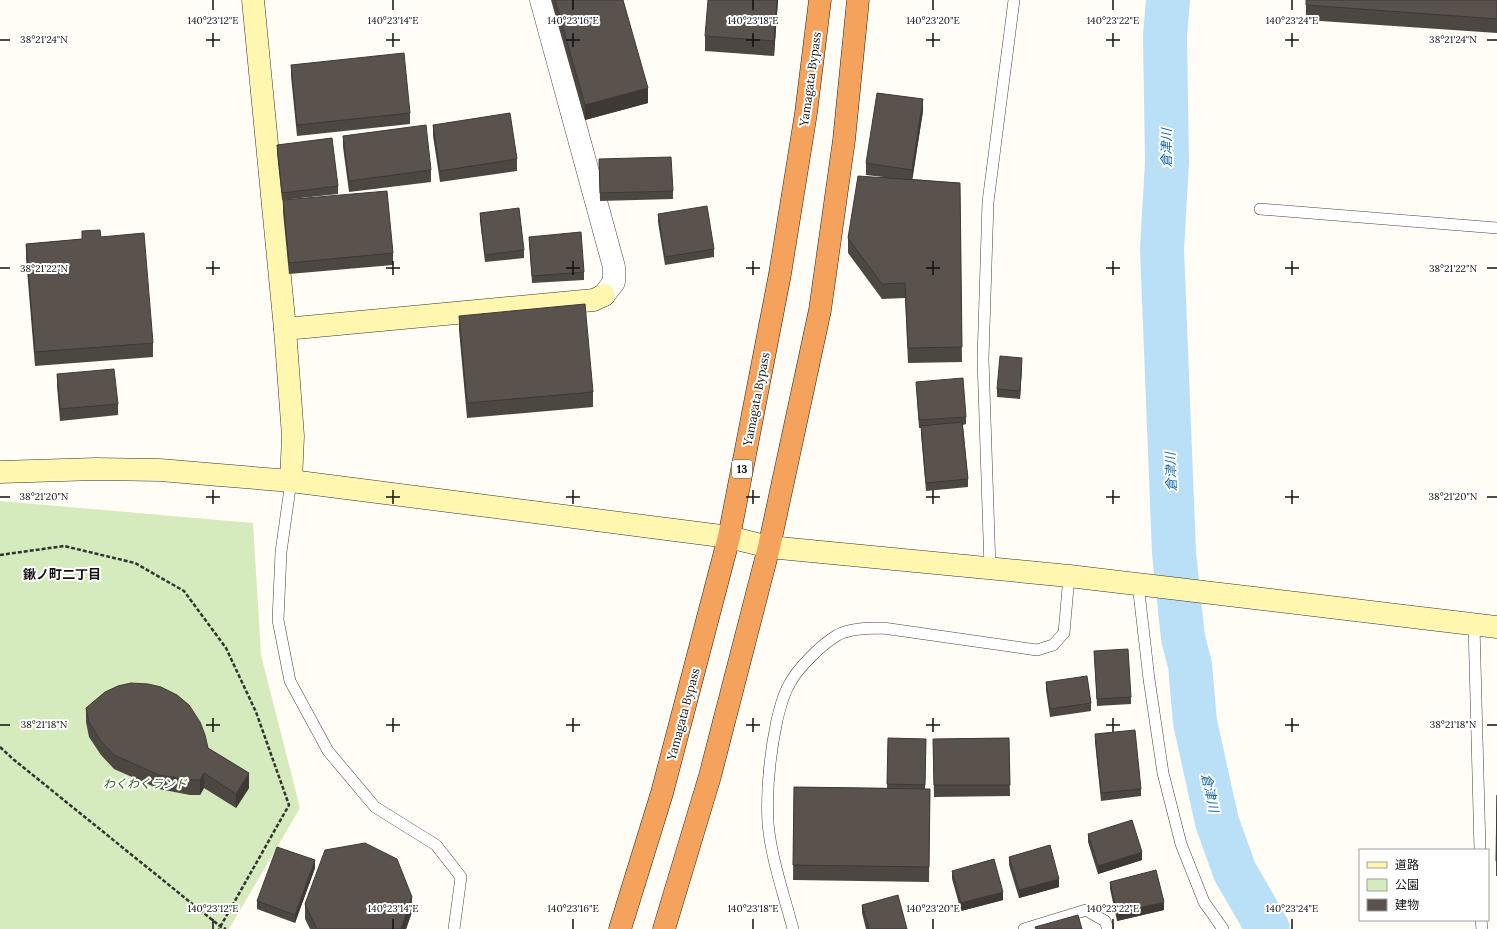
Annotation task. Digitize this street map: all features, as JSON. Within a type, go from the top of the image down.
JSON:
[{"type":"highway","name":"Yamagata Bypass","points":[[620,929],[662,793],[729,538],[780,274],[806,113],[820,0]]},
{"type":"highway","points":[[664,929],[710,776],[769,546],[820,310],[844,140],[858,0]]},
{"type":"street","points":[[253,0],[285,330],[293,436],[291,481]]},
{"type":"street","points":[[285,330],[594,300],[604,295],[614,282],[614,267],[541,0]]},
{"type":"street","points":[[0,472],[96,469],[160,470],[291,481],[729,538],[769,546],[1069,576],[1497,627]]},
{"type":"lane","points":[[990,568],[983,360],[988,202],[1014,0]]},
{"type":"lane","points":[[1260,209],[1497,228]]},
{"type":"lane","points":[[291,481],[281,552],[278,620],[290,681],[328,751],[375,807],[436,845],[460,877],[454,929]]},
{"type":"lane","points":[[793,929],[768,823],[768,787],[771,749],[780,707],[789,684],[799,669],[837,635],[862,628],[883,628],[1037,650],[1053,645],[1064,633],[1069,576]]},
{"type":"lane","points":[[1144,585],[1149,679],[1163,773],[1181,844],[1204,902],[1223,929]]},
{"type":"lane","points":[[1474,625],[1480,849]]},
{"type":"lane","points":[[1024,929],[1086,910],[1105,921],[1108,929]]},
{"type":"path","points":[[0,555],[64,546],[135,563],[184,591],[226,648],[256,712],[289,805],[220,928]]},
{"type":"path","points":[[0,747],[220,928],[226,929]]},
{"type":"green space","name":"わくわくランド","points":[[0,501],[253,523],[261,655],[300,808],[229,929],[0,929]]},
{"type":"building","points":[[555,0],[623,0],[648,88],[585,105]]},
{"type":"building","points":[[708,0],[777,0],[774,41],[705,36]]},
{"type":"building","points":[[1306,0],[1497,0],[1497,19],[1306,5]]},
{"type":"building","points":[[404,53],[410,113],[297,125],[291,65]]},
{"type":"building","points":[[877,93],[923,99],[912,170],[866,163]]},
{"type":"building","points":[[510,113],[517,159],[440,171],[433,125]]},
{"type":"building","points":[[426,125],[431,170],[349,181],[343,136]]},
{"type":"building","points":[[332,138],[338,186],[282,193],[277,145]]},
{"type":"building","points":[[671,157],[673,191],[600,193],[599,159]]},
{"type":"building","points":[[858,176],[960,183],[962,347],[908,348],[905,283],[882,284],[848,238]]},
{"type":"building","points":[[387,191],[393,253],[289,263],[283,200]]},
{"type":"building","points":[[707,206],[714,249],[665,257],[658,214]]},
{"type":"building","points":[[519,208],[524,250],[485,255],[480,213]]},
{"type":"building","points":[[100,230],[101,237],[144,233],[153,343],[35,352],[26,244],[82,239],[82,231]]},
{"type":"building","points":[[581,232],[584,272],[532,276],[529,237]]},
{"type":"building","points":[[585,304],[593,392],[467,403],[459,316]]},
{"type":"building","points":[[1000,356],[1022,358],[1020,391],[997,389]]},
{"type":"building","points":[[114,369],[118,404],[60,409],[57,374]]},
{"type":"building","points":[[963,378],[966,417],[919,420],[916,382]]},
{"type":"building","points":[[962,422],[968,479],[926,483],[921,426]]},
{"type":"building","points":[[1128,649],[1131,697],[1097,699],[1094,651]]},
{"type":"building","points":[[1087,676],[1091,703],[1050,709],[1046,682]]},
{"type":"building","points":[[131,683],[148,684],[161,687],[177,695],[189,705],[200,722],[208,748],[249,773],[236,794],[204,773],[200,780],[190,780],[159,775],[114,755],[101,741],[89,722],[86,708],[105,692],[118,686]]},
{"type":"building","points":[[1135,730],[1141,789],[1101,793],[1095,734]]},
{"type":"building","points":[[888,738],[926,739],[925,785],[887,784]]},
{"type":"building","points":[[1009,738],[1010,785],[934,785],[933,739]]},
{"type":"building","points":[[794,787],[930,789],[929,867],[793,865]]},
{"type":"building","points":[[1497,795],[1497,861],[1496,861]]},
{"type":"building","points":[[1132,820],[1142,852],[1098,866],[1088,834]]},
{"type":"building","points":[[365,843],[397,859],[412,897],[401,929],[317,929],[305,904],[325,850]]},
{"type":"building","points":[[1050,845],[1059,879],[1019,890],[1009,857]]},
{"type":"building","points":[[277,847],[315,860],[295,915],[257,901]]},
{"type":"building","points":[[994,859],[1003,892],[961,903],[952,871]]},
{"type":"building","points":[[1156,870],[1164,902],[1117,913],[1110,882]]},
{"type":"building","points":[[898,895],[907,929],[869,929],[862,905]]},
{"type":"building","points":[[1078,915],[1082,929],[1036,929],[1035,927]]},
{"type":"waterway","name":"倉津川","points":[[1168,0],[1165,36],[1167,162],[1162,249],[1174,553],[1183,638],[1190,665],[1195,722],[1217,822],[1235,872],[1268,929]]},
{"type":"district","name":"鍬ノ町二丁目","points":[[62,574]]}]
